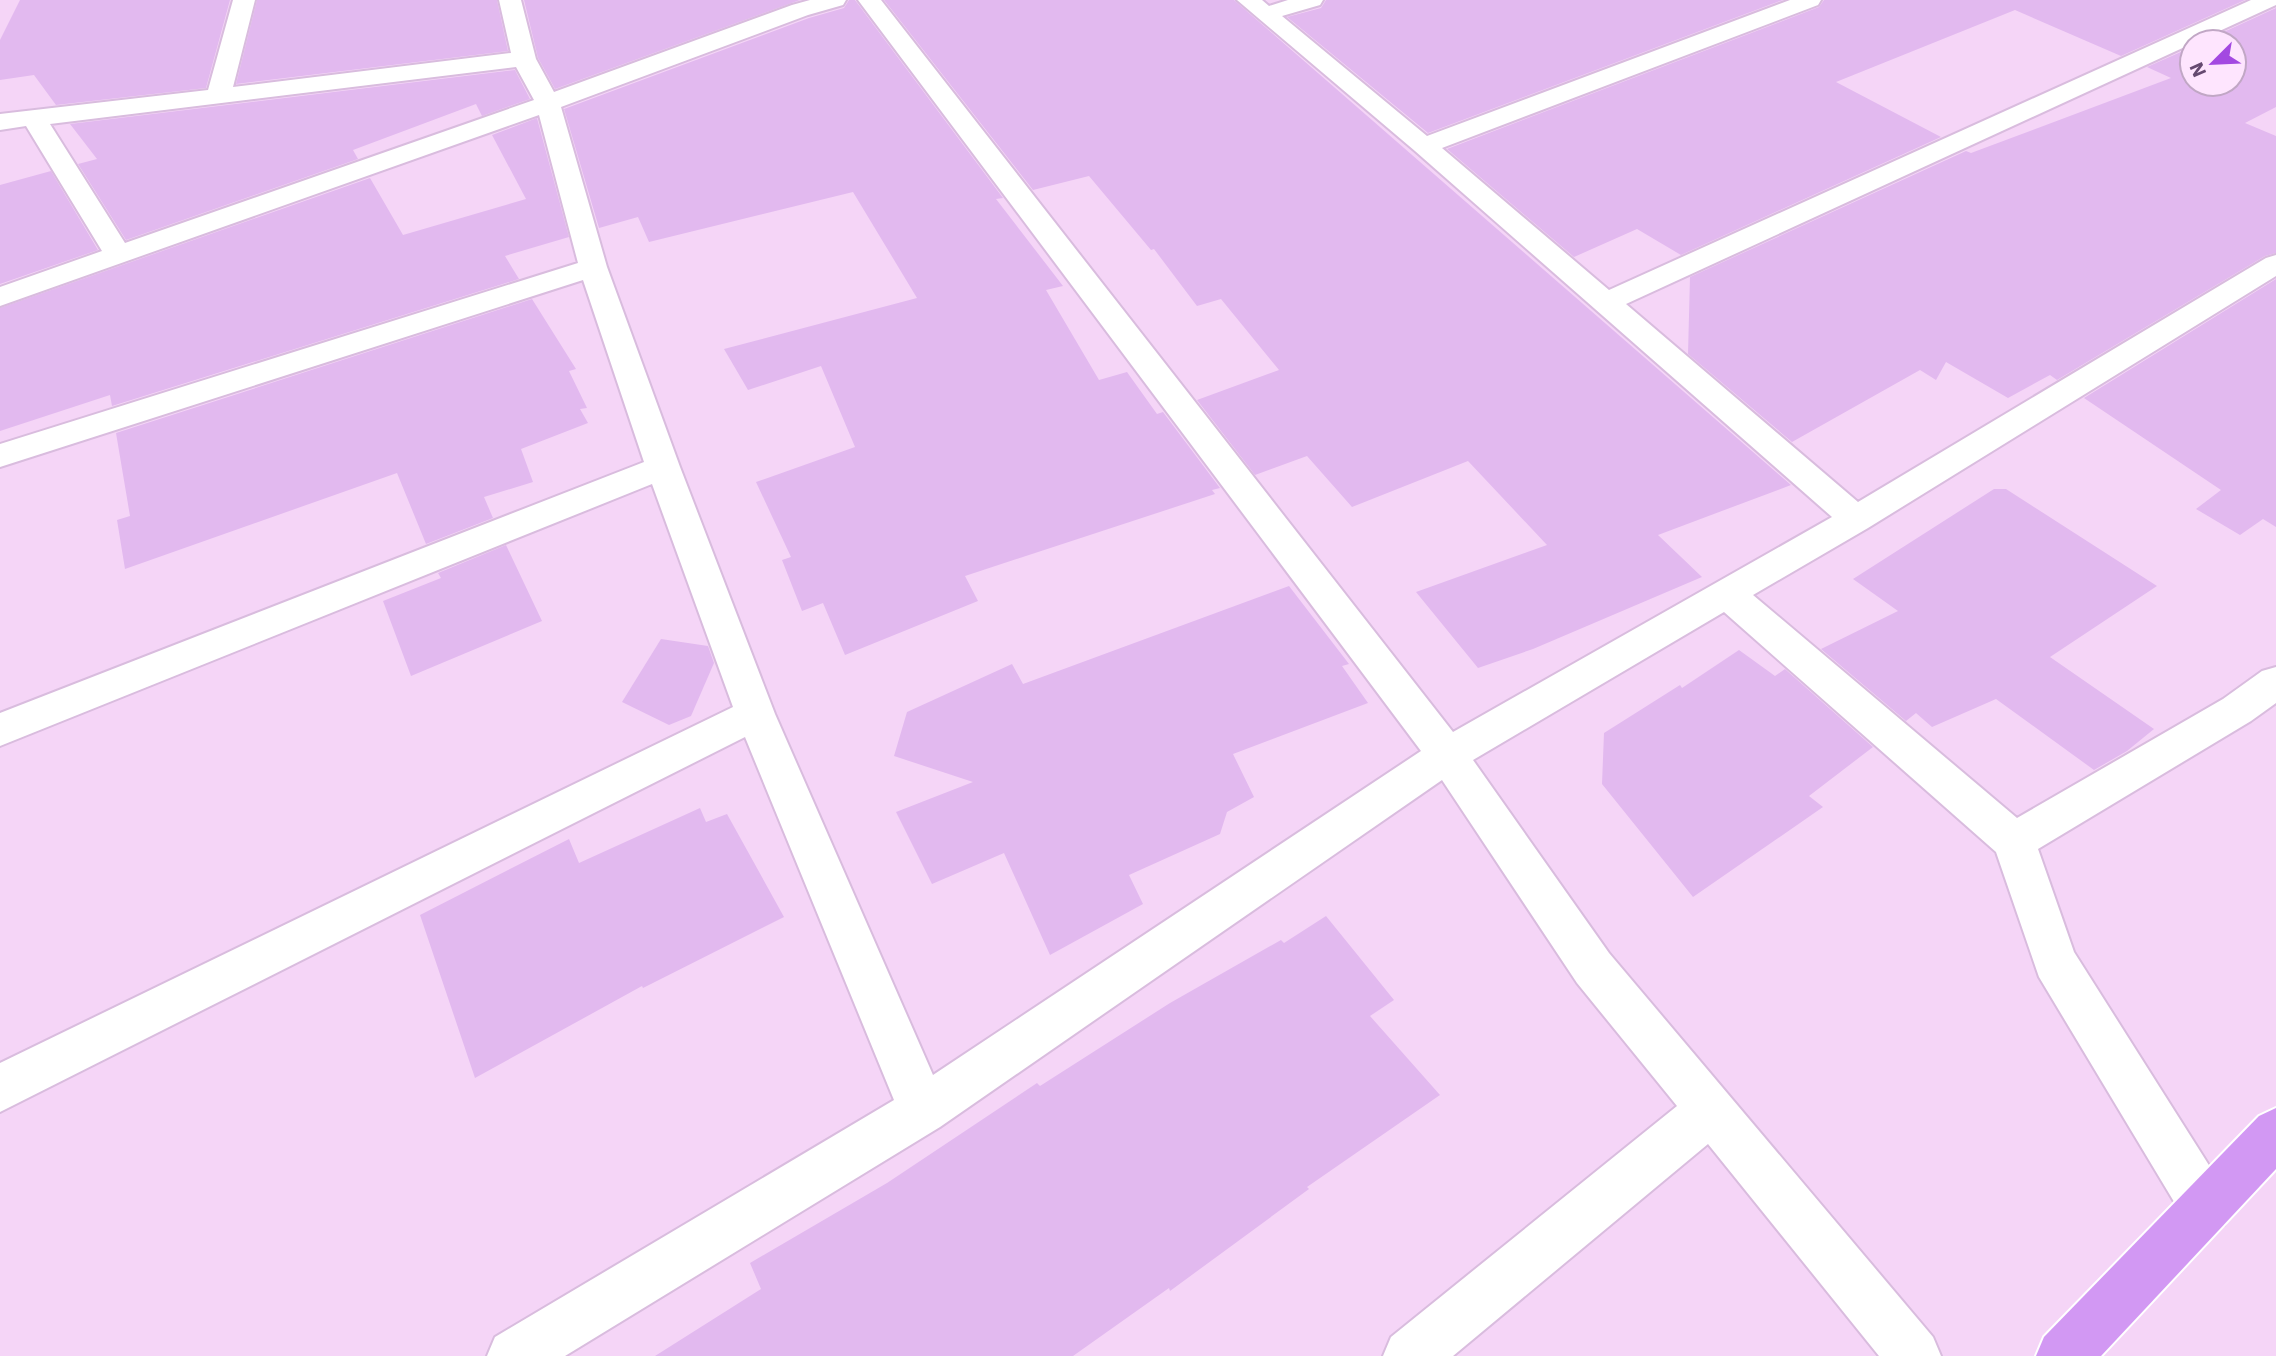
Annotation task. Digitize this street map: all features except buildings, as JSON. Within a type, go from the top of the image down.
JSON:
[{"type":"highway","points":[[2063,1356],[2276,1133]]},
{"type":"street","points":[[218,96],[244,0]]},
{"type":"street","points":[[510,0],[524,59],[548,103],[593,267],[663,467],[755,714],[923,1110]]},
{"type":"street","points":[[0,297],[548,103],[800,10],[835,0]]},
{"type":"street","points":[[869,0],[1447,755],[1593,968],[1914,1356]]},
{"type":"street","points":[[1257,7],[1312,0]]},
{"type":"street","points":[[1424,146],[1810,0]]},
{"type":"street","points":[[1604,303],[2269,0]]},
{"type":"street","points":[[1257,7],[1424,146],[1856,519]]},
{"type":"street","points":[[0,122],[524,59]]},
{"type":"street","points":[[34,118],[118,255]]},
{"type":"street","points":[[514,1356],[923,1110],[1447,755],[1856,519],[2276,264]]},
{"type":"street","points":[[0,456],[593,267]]},
{"type":"street","points":[[0,730],[663,467]]},
{"type":"street","points":[[1727,594],[2014,841],[2055,962],[2206,1207]]},
{"type":"street","points":[[2014,841],[2237,710],[2276,682]]},
{"type":"street","points":[[0,1088],[755,714]]},
{"type":"street","points":[[1410,1356],[1711,1110]]},
{"type":"shaded area","points":[[0,0],[2276,0],[2276,1356],[0,1356]]}]
